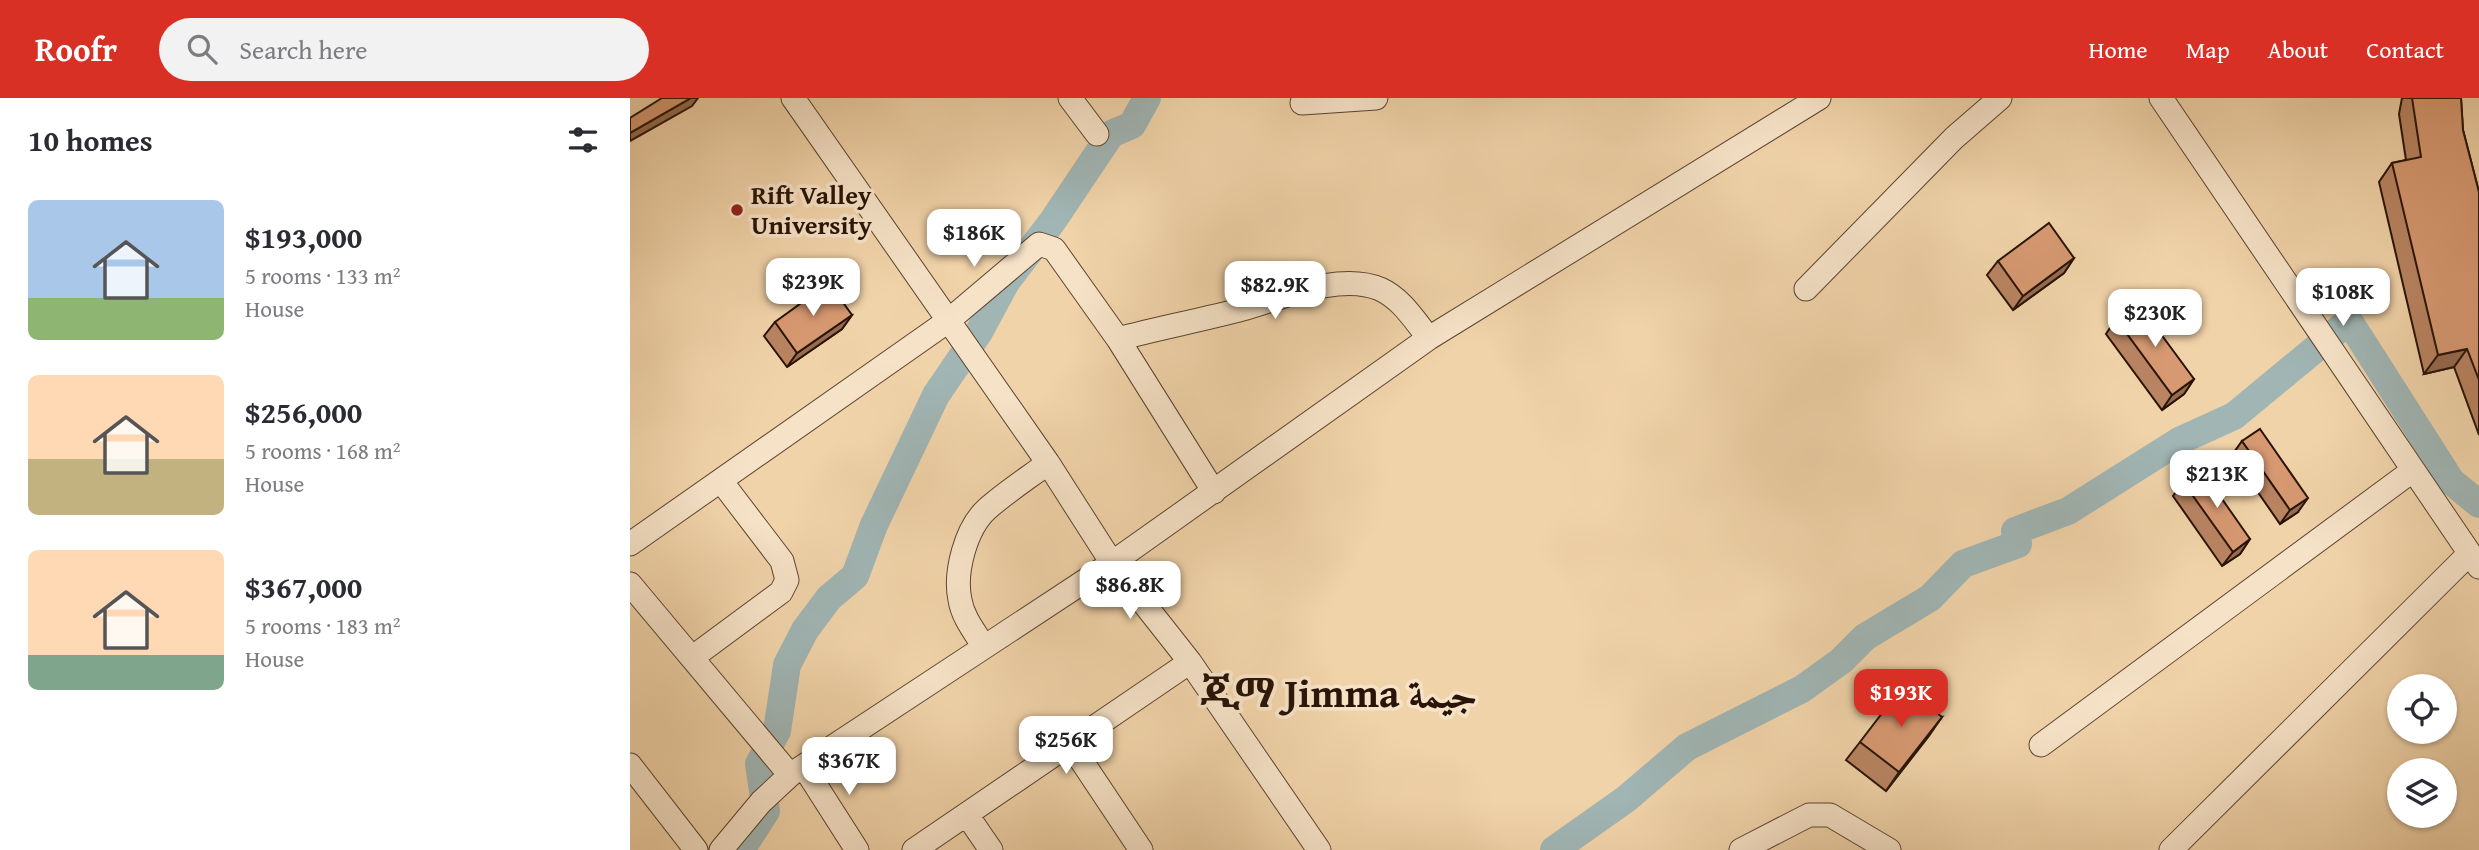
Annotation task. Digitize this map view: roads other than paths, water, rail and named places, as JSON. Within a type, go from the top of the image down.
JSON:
[{"type":"street","points":[[793,98],[1048,463],[1112,563],[1190,662],[1319,850]]},
{"type":"street","points":[[1070,98],[1097,135]]},
{"type":"street","points":[[1302,103],[1376,98]]},
{"type":"street","points":[[721,850],[753,810],[797,771],[1112,563],[1429,338],[1819,98]]},
{"type":"street","points":[[1806,289],[1954,138],[2000,98]]},
{"type":"street","points":[[2161,98],[2474,561],[2171,850]]},
{"type":"street","points":[[630,544],[948,321],[1034,247],[1055,250],[1118,339],[1214,492]]},
{"type":"street","points":[[1118,339],[1243,309],[1297,291],[1342,285],[1376,288],[1393,296],[1429,338]]},
{"type":"street","points":[[984,648],[965,618],[960,599],[958,577],[967,544],[986,509],[1048,463]]},
{"type":"street","points":[[2041,745],[2412,471]]},
{"type":"street","points":[[692,657],[781,592],[787,580],[782,561],[721,481]]},
{"type":"street","points":[[630,584],[692,657],[797,771],[858,850]]},
{"type":"street","points":[[914,850],[1190,662]]},
{"type":"street","points":[[1071,745],[1141,850]]},
{"type":"street","points":[[630,765],[696,850]]},
{"type":"street","points":[[1741,850],[1809,815],[1819,814],[1830,815],[1889,850]]},
{"type":"street","points":[[967,815],[991,850]]},
{"type":"waterway","points":[[741,850],[766,811],[759,764],[777,731],[787,665],[805,630],[829,598],[855,576],[874,525],[936,395],[979,332],[1006,282],[1052,222],[1111,134],[1132,125],[1147,98]]},
{"type":"waterway","points":[[1554,850],[1626,799],[1687,747],[1802,689],[1841,661],[1865,637],[1930,598],[1963,564],[2018,544],[2015,531],[2068,511],[2179,441],[2234,416],[2349,321],[2451,481],[2479,504]]},
{"type":"place","name":"Rift Valley University","points":[[737,210]]},
{"type":"district","name":"ጂማ Jimma جيمة","points":[[1339,693]]}]
